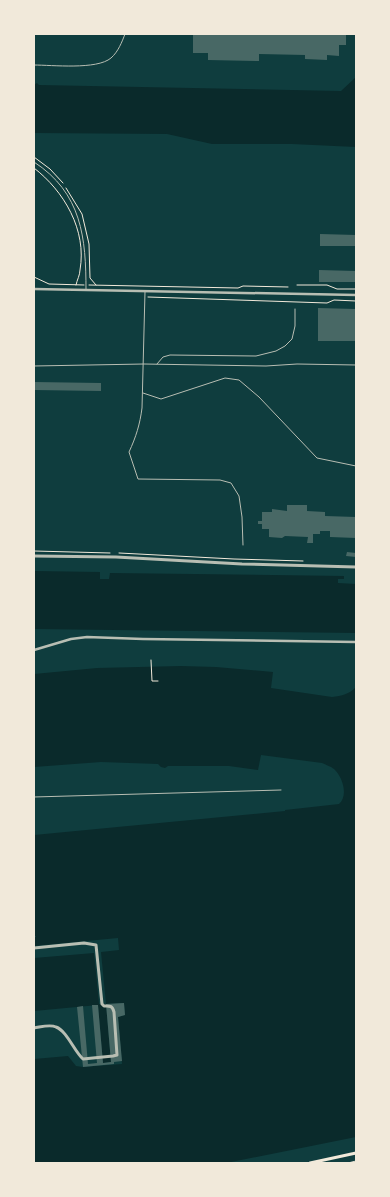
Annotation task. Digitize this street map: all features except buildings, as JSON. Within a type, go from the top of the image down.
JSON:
[{"type":"main road","points":[[310,1163],[356,1154]]},
{"type":"street","points":[[34,289],[356,295]]},
{"type":"street","points":[[34,556],[116,557],[242,564],[356,567]]},
{"type":"street","points":[[34,650],[71,639],[87,637],[143,640],[356,642]]},
{"type":"street","points":[[34,948],[90,943],[96,945],[102,1004],[104,1006],[112,1007],[114,1012],[117,1055],[83,1059],[61,1030],[50,1026],[34,1028]]},
{"type":"lane","points":[[34,65],[97,65],[111,58],[120,45],[125,34]]},
{"type":"lane","points":[[34,162],[56,181],[66,194],[80,222],[84,243],[86,290]]},
{"type":"lane","points":[[145,291],[144,364],[141,421],[137,435],[129,452],[138,479],[220,480],[230,483],[239,496],[242,517],[243,545]]},
{"type":"lane","points":[[157,365],[163,357],[170,355],[256,356],[276,351],[285,346],[292,339],[295,326],[295,308]]},
{"type":"lane","points":[[34,366],[144,364],[266,366],[297,364],[356,365]]},
{"type":"lane","points":[[143,393],[161,399],[225,378],[239,380],[259,397],[317,458],[356,466]]},
{"type":"lane","points":[[34,797],[281,790]]},
{"type":"path","points":[[34,168],[52,183],[66,203],[72,215],[78,232],[80,247],[80,270],[76,285]]},
{"type":"path","points":[[34,277],[50,284],[238,288],[243,286],[288,287]]},
{"type":"path","points":[[297,285],[327,285],[337,289],[356,290]]},
{"type":"path","points":[[145,297],[327,303],[334,300],[356,301]]},
{"type":"path","points":[[34,551],[303,561]]},
{"type":"path","points":[[151,660],[152,681],[158,681]]},
{"type":"path","points":[[348,1163],[356,1161]]},
{"type":"water","points":[[356,77],[356,147],[292,144],[212,144],[167,134],[34,133],[34,85],[37,83],[39,85],[341,91]]},
{"type":"water","points":[[34,571],[100,572],[100,579],[109,579],[110,573],[344,576],[344,579],[338,579],[338,583],[356,584],[356,633],[34,629]]},
{"type":"water","points":[[181,666],[216,667],[273,672],[271,688],[332,697],[345,694],[356,687],[356,1137],[226,1163],[34,1163],[34,1059],[68,1056],[76,1066],[83,1067],[122,1064],[118,1017],[125,1015],[124,1003],[106,1004],[101,952],[119,950],[118,938],[34,946],[34,937],[36,936],[34,936],[34,835],[285,811],[339,804],[344,796],[342,781],[334,769],[322,763],[261,755],[258,770],[229,766],[168,766],[165,768],[158,764],[101,762],[34,767],[34,674],[97,668]]},
{"type":"water","points":[[94,953],[99,1004],[106,1004],[111,1062],[103,1063],[98,1005],[34,1011],[34,958]]}]
